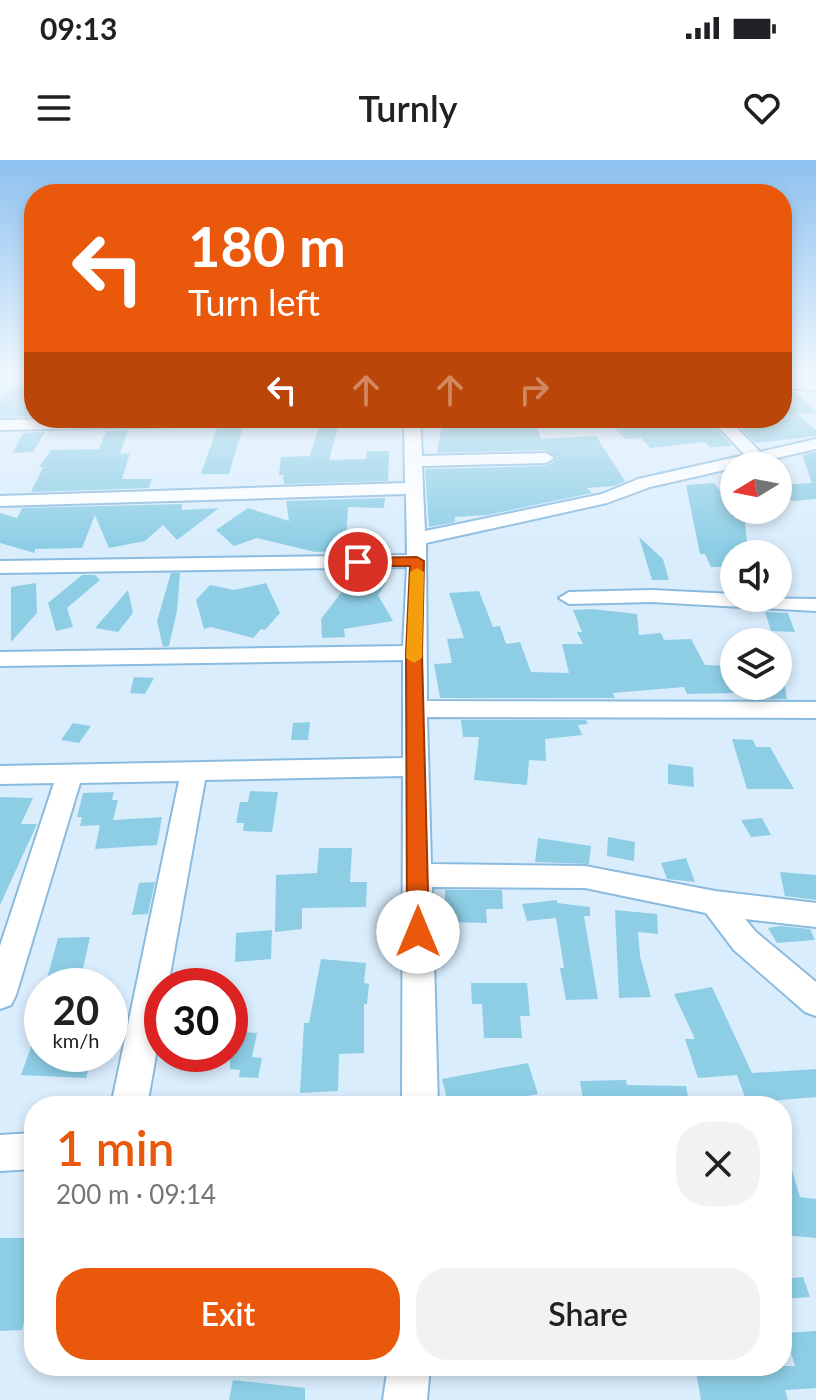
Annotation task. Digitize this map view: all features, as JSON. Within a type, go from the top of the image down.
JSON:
[{"type":"street","points":[[413,430],[417,550],[414,653],[420,1096]]},
{"type":"street","points":[[730,430],[751,452]]},
{"type":"street","points":[[779,452],[816,444]]},
{"type":"street","points":[[414,461],[546,458]]},
{"type":"street","points":[[0,567],[417,550],[607,498],[644,483],[720,465]]},
{"type":"street","points":[[0,501],[414,488]]},
{"type":"street","points":[[569,598],[652,596],[816,605]]},
{"type":"street","points":[[0,659],[414,653]]},
{"type":"street","points":[[415,709],[816,710]]},
{"type":"street","points":[[0,775],[417,767]]},
{"type":"street","points":[[131,1096],[194,771]]},
{"type":"street","points":[[0,995],[70,773]]},
{"type":"street","points":[[418,875],[585,877],[715,903],[816,915]]},
{"type":"street","points":[[715,903],[745,941],[816,1002]]},
{"type":"street","points":[[0,1153],[24,1152]]},
{"type":"street","points":[[405,1400],[408,1376]]},
{"type":"building","points":[[128,430],[120,454],[130,453],[122,479],[152,479],[149,488],[31,492],[43,467],[39,467],[51,450],[99,449],[106,431]]},
{"type":"building","points":[[216,430],[242,430],[229,474],[201,474]]},
{"type":"building","points":[[318,430],[337,430],[329,460],[366,459],[367,451],[389,451],[388,481],[284,484],[283,475],[279,475],[281,457],[310,456]]},
{"type":"building","points":[[441,430],[538,430],[541,439],[596,436],[625,481],[614,486],[587,488],[592,493],[487,515],[455,517],[455,522],[429,527],[425,469],[546,466],[557,459],[546,450],[437,453]]},
{"type":"building","points":[[616,430],[718,430],[732,446],[710,447],[705,442],[650,448],[641,438],[625,439]]},
{"type":"building","points":[[742,430],[816,430],[816,436],[755,443]]},
{"type":"building","points":[[45,432],[33,452],[13,453],[23,433]]},
{"type":"building","points":[[816,452],[816,499],[792,501],[792,484],[812,483],[802,455]]},
{"type":"building","points":[[714,483],[720,491],[720,524],[745,524],[747,540],[720,540],[720,567],[711,567],[705,554],[700,554],[686,485]]},
{"type":"building","points":[[385,498],[384,508],[348,507],[345,551],[315,552],[257,538],[234,546],[216,530],[248,508],[289,521],[286,501]]},
{"type":"building","points":[[182,504],[182,510],[219,508],[177,540],[163,525],[145,541],[109,548],[95,515],[82,548],[35,549],[35,553],[0,543],[0,513],[17,518],[22,508]]},
{"type":"building","points":[[639,537],[663,559],[669,580],[652,580]]},
{"type":"building","points":[[171,573],[180,573],[177,611],[169,646],[163,647],[157,621]]},
{"type":"building","points":[[82,575],[95,575],[100,580],[67,608],[73,627],[56,631],[48,603]]},
{"type":"building","points":[[354,576],[386,583],[378,595],[393,621],[344,629],[345,637],[322,638],[321,619]]},
{"type":"building","points":[[36,583],[37,613],[11,642],[11,587]]},
{"type":"building","points":[[266,583],[280,613],[265,630],[261,629],[253,638],[211,627],[204,629],[196,600],[210,585],[234,590]]},
{"type":"building","points":[[128,590],[133,613],[118,632],[95,628]]},
{"type":"building","points":[[479,591],[493,627],[500,626],[506,644],[520,642],[531,672],[569,673],[562,644],[583,644],[577,632],[582,632],[573,610],[637,614],[639,635],[661,633],[664,640],[691,639],[705,665],[720,666],[720,693],[687,694],[684,687],[613,693],[615,698],[440,698],[434,664],[452,663],[447,639],[464,638],[449,593]]},
{"type":"building","points":[[765,612],[788,613],[795,632],[792,628],[770,628]]},
{"type":"building","points":[[134,677],[154,678],[145,694],[130,693]]},
{"type":"building","points":[[461,720],[586,720],[588,724],[578,725],[582,735],[545,739],[546,761],[529,760],[527,785],[474,780],[479,737],[463,737]]},
{"type":"building","points":[[310,722],[308,740],[291,740],[293,723]]},
{"type":"building","points":[[73,723],[91,726],[79,743],[61,740]]},
{"type":"building","points":[[732,739],[753,740],[756,747],[770,747],[794,789],[747,789]]},
{"type":"building","points":[[668,764],[693,767],[694,787],[668,784]]},
{"type":"building","points":[[250,791],[278,792],[272,832],[243,831],[244,823],[236,823],[240,802],[248,802]]},
{"type":"building","points":[[114,792],[112,800],[118,800],[113,820],[162,817],[157,845],[95,849],[100,825],[80,826],[82,817],[77,817],[83,793]]},
{"type":"building","points":[[0,797],[33,798],[21,824],[37,824],[0,905]]},
{"type":"building","points":[[762,818],[771,835],[751,837],[741,820]]},
{"type":"building","points":[[608,837],[635,842],[634,861],[607,856]]},
{"type":"building","points":[[538,838],[591,846],[589,864],[535,862]]},
{"type":"building","points":[[319,848],[352,848],[350,882],[367,882],[366,907],[302,908],[302,929],[275,932],[276,875],[317,873]]},
{"type":"building","points":[[686,858],[695,882],[667,879],[661,863]]},
{"type":"building","points":[[780,872],[816,875],[816,900],[785,896]]},
{"type":"building","points":[[155,882],[148,914],[132,915],[139,883]]},
{"type":"building","points":[[445,890],[502,890],[503,909],[486,909],[487,923],[445,922]]},
{"type":"building","points":[[557,900],[557,903],[590,907],[590,916],[584,916],[598,999],[566,1000],[556,918],[527,921],[522,904]]},
{"type":"building","points":[[615,910],[657,914],[658,934],[638,932],[640,956],[651,997],[619,998]]},
{"type":"building","points":[[768,928],[810,929],[815,940],[777,943]]},
{"type":"building","points":[[272,930],[271,959],[235,962],[236,933]]},
{"type":"building","points":[[90,937],[83,968],[50,968],[58,938]]},
{"type":"building","points":[[321,959],[366,963],[364,983],[369,984],[367,1004],[364,1004],[364,1053],[339,1054],[338,1091],[300,1093],[304,1023],[309,1023]]},
{"type":"building","points":[[471,983],[527,983],[530,1016],[520,1016],[522,1038],[484,1038],[482,1004],[472,1004]]},
{"type":"building","points":[[712,987],[752,1073],[816,1069],[816,1097],[792,1099],[792,1096],[744,1096],[737,1075],[698,1078],[685,1039],[695,1039],[674,994]]},
{"type":"building","points":[[248,1032],[257,1033],[252,1057],[262,1058],[258,1078],[239,1077],[240,1072],[248,1072]]},
{"type":"building","points":[[528,1063],[538,1094],[446,1096],[442,1079]]},
{"type":"building","points":[[24,1067],[24,1072],[88,1072],[86,1078],[21,1075]]},
{"type":"building","points":[[626,1080],[627,1085],[686,1086],[688,1096],[582,1096],[580,1081]]},
{"type":"building","points":[[792,1170],[800,1197],[816,1199],[816,1238],[792,1236]]},
{"type":"building","points":[[0,1238],[24,1238],[22,1330],[0,1331]]},
{"type":"building","points":[[803,1277],[810,1297],[792,1298],[792,1278]]},
{"type":"building","points":[[816,1331],[816,1388],[785,1390],[788,1400],[701,1400],[697,1376],[792,1376],[792,1366],[795,1366],[792,1333]]},
{"type":"building","points":[[233,1380],[305,1388],[305,1400],[229,1400]]},
{"type":"slow traffic","points":[[414,658],[417,572]]},
{"type":"route","points":[[358,562],[417,561],[414,653],[418,932]]}]
